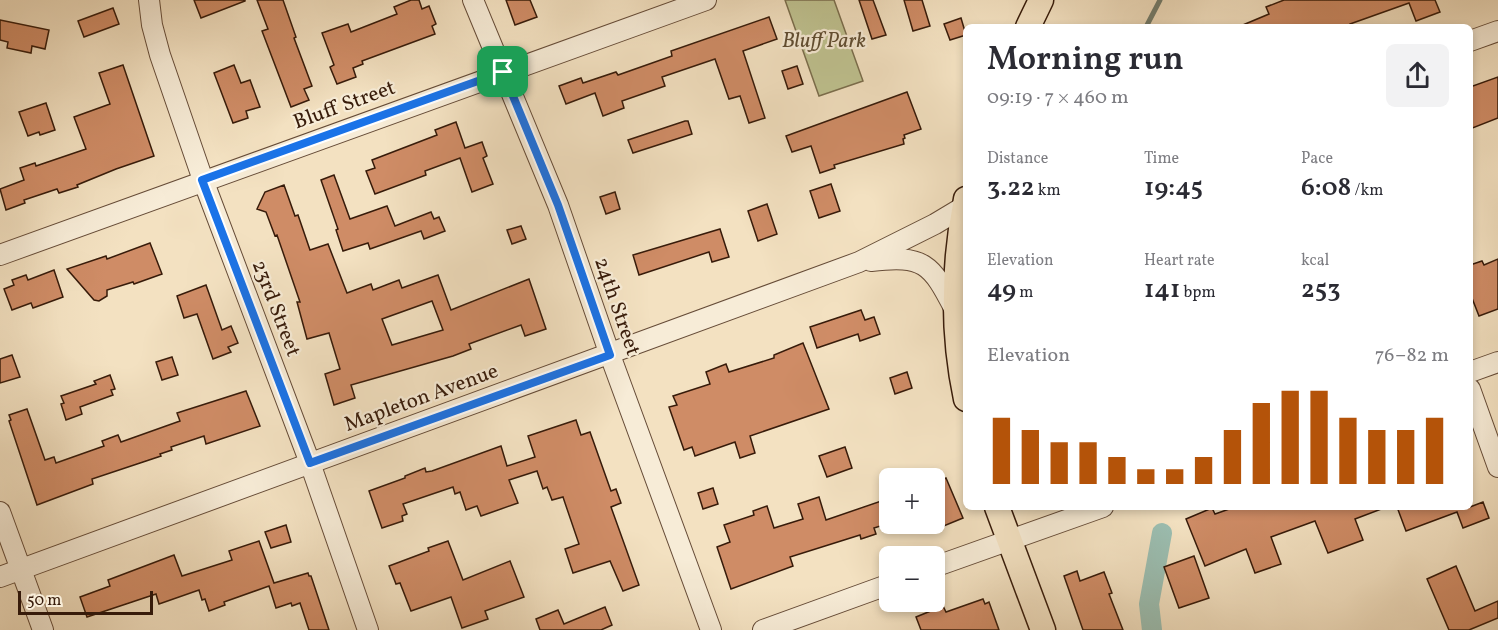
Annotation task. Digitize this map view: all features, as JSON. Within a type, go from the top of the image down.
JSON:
[{"type":"main road","points":[[1029,24],[1041,0]]},
{"type":"main road","points":[[962,246],[955,310],[963,375]]},
{"type":"main road","points":[[998,510],[1043,630]]},
{"type":"street","name":"23rd Street","points":[[149,0],[160,55],[202,180],[310,463],[368,630]]},
{"type":"street","name":"24th Street","points":[[473,0],[558,205],[610,355],[711,630]]},
{"type":"street","name":"Bluff Street","points":[[0,255],[202,180],[706,0]]},
{"type":"street","points":[[1473,40],[1498,31]]},
{"type":"street","name":"Mapleton Avenue","points":[[0,577],[859,262],[935,224],[963,204]]},
{"type":"street","name":"Mapleton Avenue","points":[[859,262],[898,258],[910,259],[922,264],[933,273],[955,310]]},
{"type":"street","points":[[1473,371],[1498,362]]},
{"type":"street","points":[[1473,397],[1498,466]]},
{"type":"street","points":[[945,563],[1094,510]]},
{"type":"street","points":[[0,512],[43,630]]},
{"type":"street","points":[[763,630],[879,588]]},
{"type":"green space","name":"Bluff Park","points":[[785,0],[834,0],[863,81],[819,96]]},
{"type":"building","points":[[194,0],[245,0],[245,1],[201,18]]},
{"type":"building","points":[[257,0],[283,0],[312,86],[304,89],[309,100],[291,107],[262,31],[268,29]]},
{"type":"building","points":[[411,0],[419,0],[422,9],[429,6],[436,24],[432,26],[435,34],[362,61],[363,64],[353,68],[356,77],[337,84],[330,67],[334,65],[322,33],[348,24],[351,32],[397,14],[394,7]]},
{"type":"building","points":[[506,0],[530,0],[537,17],[515,25]]},
{"type":"building","points":[[859,0],[873,0],[886,35],[872,39]]},
{"type":"building","points":[[904,0],[922,0],[930,26],[913,31]]},
{"type":"building","points":[[1284,0],[1435,0],[1440,12],[1416,21],[1409,3],[1350,24],[1245,24],[1269,14],[1266,7]]},
{"type":"building","points":[[113,8],[119,24],[84,37],[78,21]]},
{"type":"building","points":[[769,17],[777,39],[743,51],[765,118],[749,123],[740,96],[729,99],[715,59],[662,77],[665,86],[622,101],[624,108],[603,116],[595,93],[566,104],[559,86],[581,78],[583,83],[616,72],[618,75],[672,56],[671,51]]},
{"type":"building","points":[[961,18],[963,36],[950,40],[944,24]]},
{"type":"building","points":[[0,20],[49,30],[45,49],[32,46],[31,53],[7,48],[8,42],[0,40]]},
{"type":"building","points":[[123,65],[154,156],[116,169],[77,185],[78,187],[59,193],[57,189],[24,200],[25,203],[6,210],[0,189],[24,180],[20,168],[35,163],[36,166],[86,149],[74,117],[110,104],[99,73]]},
{"type":"building","points":[[234,65],[241,83],[250,80],[260,107],[246,111],[248,118],[233,123],[214,73]]},
{"type":"building","points":[[797,66],[803,84],[788,89],[782,71]]},
{"type":"building","points":[[1498,77],[1498,118],[1473,128],[1473,86]]},
{"type":"building","points":[[907,92],[921,129],[904,135],[904,144],[834,165],[835,168],[820,173],[811,146],[792,152],[786,136]]},
{"type":"building","points":[[46,103],[55,130],[28,136],[19,112]]},
{"type":"building","points":[[688,121],[692,134],[633,153],[628,140]]},
{"type":"building","points":[[456,122],[465,148],[482,142],[487,156],[483,158],[493,184],[472,192],[460,158],[425,171],[426,175],[375,194],[366,171],[375,168],[372,160],[437,135],[435,130]]},
{"type":"building","points":[[334,175],[350,219],[387,206],[395,226],[431,212],[434,219],[439,217],[445,231],[424,239],[421,231],[370,249],[368,243],[343,251],[321,180]]},
{"type":"building","points":[[831,184],[840,211],[819,218],[810,191]]},
{"type":"building","points":[[284,185],[295,216],[298,215],[310,250],[328,244],[347,293],[371,284],[373,290],[399,280],[402,288],[438,275],[451,310],[529,279],[546,329],[525,336],[521,325],[469,344],[471,349],[453,356],[351,385],[355,398],[334,405],[325,374],[340,369],[329,333],[307,339],[297,302],[300,302],[277,235],[275,236],[266,212],[257,209],[265,192]],"holes":[[[432,301],[443,330],[392,345],[382,319]]]},
{"type":"building","points":[[615,192],[620,209],[606,214],[600,197]]},
{"type":"building","points":[[767,204],[777,234],[758,241],[748,211]]},
{"type":"building","points":[[521,226],[526,239],[512,244],[507,230]]},
{"type":"building","points":[[720,229],[729,257],[712,262],[709,252],[639,275],[633,255]]},
{"type":"building","points":[[150,243],[162,274],[107,290],[107,296],[99,301],[94,300],[67,269],[106,256],[107,259]]},
{"type":"building","points":[[1498,259],[1498,309],[1479,316],[1473,301],[1473,264],[1482,261],[1484,265]]},
{"type":"building","points":[[54,270],[63,297],[33,308],[31,303],[12,310],[4,289],[14,285],[12,280],[26,275],[28,280]]},
{"type":"building","points":[[206,285],[222,330],[231,326],[238,343],[228,347],[231,352],[213,359],[197,314],[184,318],[177,296]]},
{"type":"building","points":[[861,310],[865,320],[874,317],[880,334],[860,341],[858,334],[817,348],[810,327]]},
{"type":"building","points":[[803,343],[829,409],[750,436],[755,453],[740,458],[735,442],[695,456],[692,447],[684,450],[669,407],[677,405],[673,396],[710,384],[706,372],[726,364],[729,372],[774,358],[774,355]]},
{"type":"building","points":[[12,355],[20,377],[0,383],[0,359]]},
{"type":"building","points":[[172,357],[178,375],[162,380],[156,362]]},
{"type":"building","points":[[907,372],[912,388],[895,394],[890,378]]},
{"type":"building","points":[[110,375],[115,389],[111,390],[113,395],[80,407],[82,414],[66,420],[61,396],[96,384],[94,381]]},
{"type":"building","points":[[246,391],[260,426],[206,444],[204,436],[171,447],[172,450],[160,454],[161,456],[92,479],[93,484],[37,505],[9,421],[11,420],[9,415],[27,409],[45,460],[54,457],[56,463],[104,446],[102,441],[118,435],[121,442],[180,421],[177,413]]},
{"type":"building","points":[[576,420],[581,435],[590,432],[611,491],[616,489],[621,503],[611,507],[639,585],[623,591],[610,561],[573,573],[565,549],[579,544],[563,497],[552,500],[547,487],[543,489],[537,471],[509,480],[518,503],[481,516],[477,506],[466,510],[460,492],[455,494],[453,487],[403,504],[407,514],[402,516],[403,521],[382,528],[369,491],[425,468],[426,472],[432,471],[501,446],[507,466],[535,457],[528,436]]},
{"type":"building","points":[[845,447],[852,468],[827,477],[819,456]]},
{"type":"building","points":[[945,478],[963,518],[945,525]]},
{"type":"building","points":[[713,488],[718,504],[703,509],[698,493]]},
{"type":"building","points":[[819,497],[826,520],[879,502],[879,526],[874,528],[876,534],[861,539],[860,535],[790,557],[793,566],[731,589],[717,547],[730,542],[724,525],[754,515],[753,511],[767,506],[774,528],[803,519],[798,504]]},
{"type":"building","points":[[1483,502],[1489,518],[1463,528],[1457,512],[1406,531],[1398,510],[1473,510],[1473,506]]},
{"type":"building","points":[[1207,510],[1213,510],[1215,514],[1226,510],[1379,510],[1355,519],[1363,540],[1328,553],[1315,521],[1271,537],[1281,564],[1255,573],[1246,549],[1205,566],[1186,519]]},
{"type":"building","points":[[286,525],[291,542],[271,548],[265,532]]},
{"type":"building","points":[[259,541],[274,583],[308,573],[311,576],[329,630],[309,630],[300,603],[292,606],[291,603],[276,608],[269,586],[224,602],[225,605],[209,611],[199,590],[159,604],[156,594],[87,617],[80,597],[110,586],[108,580],[174,555],[182,576],[232,560],[229,551]]},
{"type":"building","points":[[448,541],[463,580],[510,561],[524,597],[485,611],[488,619],[462,628],[451,597],[411,611],[400,583],[396,584],[389,566]]},
{"type":"building","points":[[1194,556],[1209,598],[1179,608],[1164,567]]},
{"type":"building","points":[[1456,566],[1475,611],[1498,601],[1498,618],[1469,630],[1449,630],[1427,579]]},
{"type":"building","points":[[1077,571],[1080,581],[1104,572],[1112,593],[1109,594],[1123,630],[1083,630],[1064,576]]},
{"type":"building","points":[[983,599],[985,604],[989,602],[999,630],[921,630],[916,617],[928,612],[945,612],[945,610],[946,612]]},
{"type":"building","points":[[605,607],[612,625],[601,630],[540,630],[536,619],[558,610],[564,624]]},
{"type":"waterway","points":[[1148,24],[1160,0]]},
{"type":"waterway","points":[[1152,630],[1149,604],[1162,533]]},
{"type":"route","points":[[503,72],[558,205],[610,355],[310,463],[202,180],[503,72]]}]
